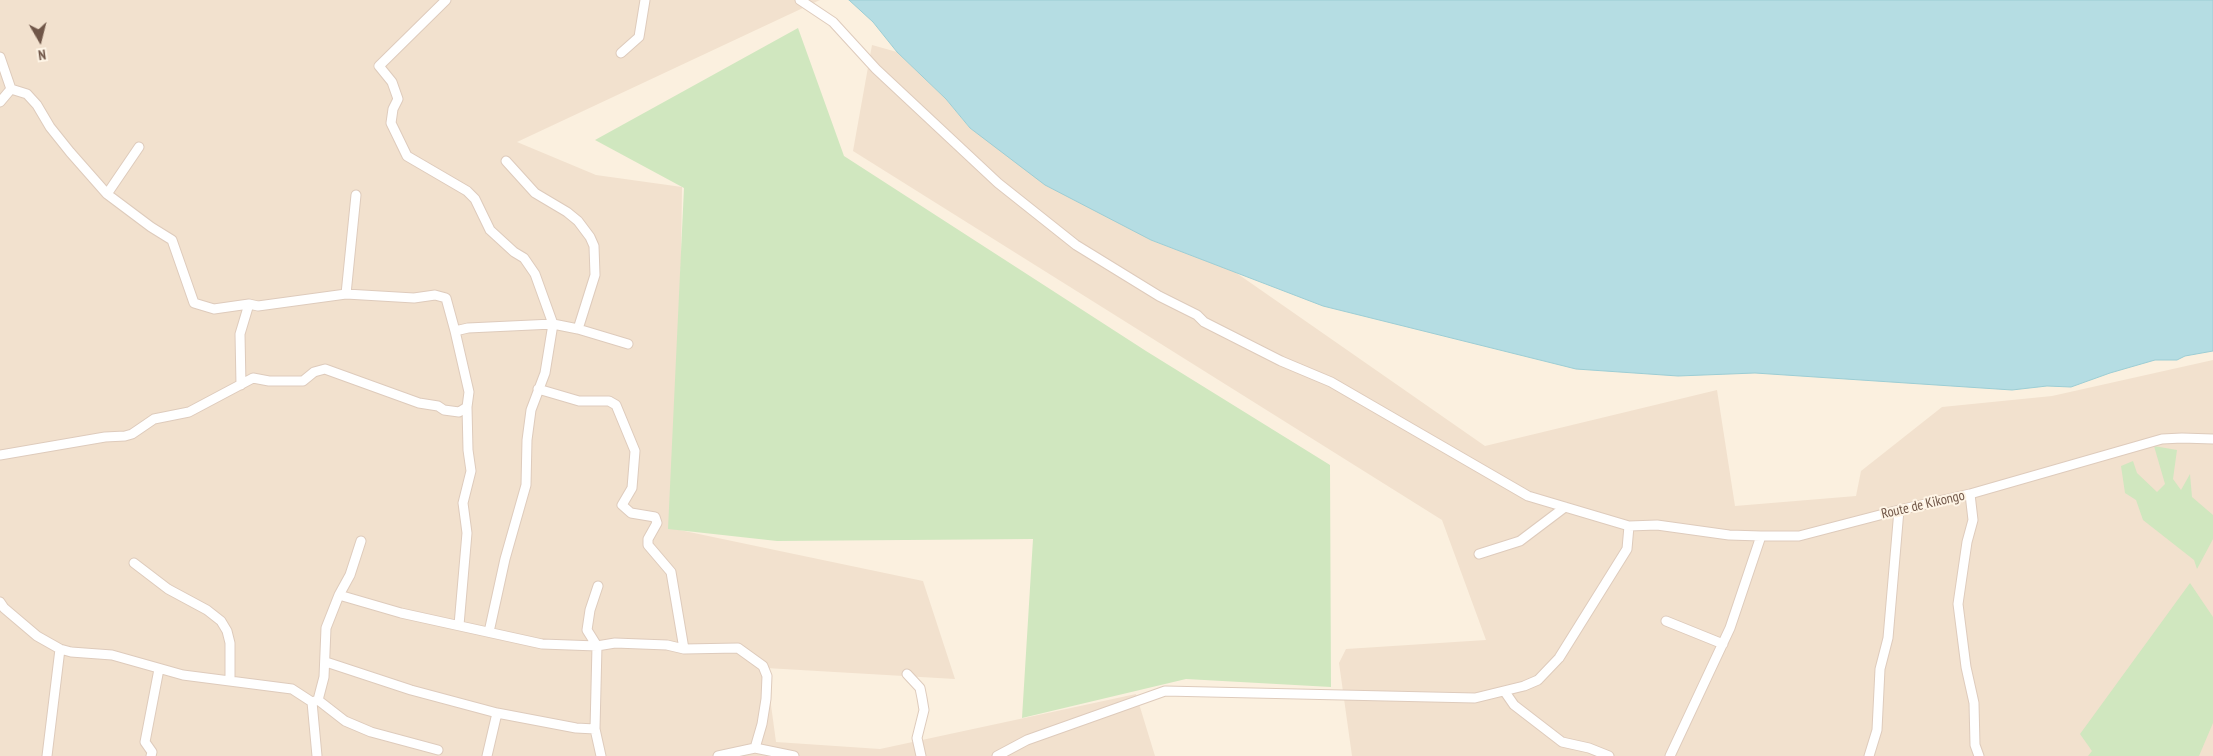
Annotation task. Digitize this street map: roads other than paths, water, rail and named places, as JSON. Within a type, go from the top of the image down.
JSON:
[{"type":"street","points":[[446,0],[379,66],[392,82],[398,99],[393,109],[391,123],[407,156],[467,191],[480,207],[490,230],[514,252],[524,258],[535,274],[553,324],[548,360],[531,410],[527,440],[526,485],[505,559],[489,632]]},
{"type":"street","points":[[621,53],[639,37],[644,0]]},
{"type":"street","name":"Route de Kikongo","points":[[800,0],[833,22],[876,69],[998,183],[1076,244],[1158,296],[1197,315],[1204,322],[1281,361],[1331,382],[1528,496],[1629,526],[1658,525],[1761,536],[1799,536],[1970,494],[2162,440],[2182,438],[2213,439]]},
{"type":"street","points":[[0,57],[11,88],[27,94],[37,105],[50,127],[107,194],[151,227],[172,240],[194,303],[214,309],[249,304],[258,306],[346,294],[414,298],[441,296],[446,298],[469,392],[467,407],[468,450],[471,471],[463,503],[467,534],[459,626]]},
{"type":"street","points":[[0,102],[11,88]]},
{"type":"street","points":[[107,194],[139,147]]},
{"type":"street","points":[[506,161],[535,193],[568,212],[578,221],[594,246],[595,275],[578,329]]},
{"type":"street","points":[[346,294],[356,195]]},
{"type":"street","points":[[241,385],[240,334],[249,304]]},
{"type":"street","points":[[455,331],[468,328],[553,324],[578,329],[628,344]]},
{"type":"street","points":[[0,455],[105,437],[125,436],[132,434],[154,419],[189,412],[253,378],[269,381],[302,381],[314,372],[325,369],[419,403],[438,406],[444,410],[459,412],[467,407]]},
{"type":"street","points":[[538,389],[579,400],[609,402],[616,405],[635,451],[632,488],[622,505],[631,513],[656,518],[657,523],[648,539],[648,545],[671,572],[684,649]]},
{"type":"street","points":[[1970,494],[1973,520],[1958,604],[1966,667],[1974,703],[1975,745],[1979,756]]},
{"type":"street","points":[[1479,554],[1520,541],[1565,507]]},
{"type":"street","points":[[1869,756],[1877,730],[1880,669],[1888,638],[1899,510]]},
{"type":"street","points":[[996,756],[1027,740],[1165,691],[1447,698],[1475,698],[1505,692],[1538,680],[1559,658],[1627,549],[1629,526]]},
{"type":"street","points":[[1670,756],[1723,644],[1761,536]]},
{"type":"street","points":[[317,756],[315,701],[324,677],[326,628],[338,596],[350,575],[360,541]]},
{"type":"street","points":[[134,563],[168,589],[207,610],[221,621],[227,631],[230,643],[230,680]]},
{"type":"street","points":[[598,586],[590,610],[587,630],[597,646],[595,729],[601,756]]},
{"type":"street","points":[[338,596],[401,613],[542,644],[597,646],[615,643],[634,643],[667,645],[684,649],[738,648],[763,666],[767,676],[762,724],[755,748]]},
{"type":"street","points":[[1,608],[37,636],[60,649],[71,652],[112,655],[183,674],[292,689],[315,701],[345,721],[371,732],[438,750]]},
{"type":"street","points":[[1666,621],[1723,644]]},
{"type":"street","points":[[47,756],[60,649]]},
{"type":"street","points":[[326,662],[411,690],[497,713],[576,728],[595,729]]},
{"type":"street","points":[[152,756],[152,752],[145,742],[159,669]]},
{"type":"street","points":[[907,674],[920,688],[922,698],[924,710],[917,738],[921,756]]},
{"type":"street","points":[[1505,692],[1519,710],[1562,742],[1589,748],[1609,756]]},
{"type":"street","points":[[487,756],[497,713]]},
{"type":"street","points":[[718,756],[755,748],[794,756]]},
{"type":"water","points":[[849,0],[2213,0],[2213,351],[2185,356],[2177,360],[2155,360],[2071,387],[2047,386],[2012,390],[1755,373],[1678,376],[1576,369],[1323,306],[1151,240],[1045,185],[970,128],[946,99],[897,52],[873,22]]}]
